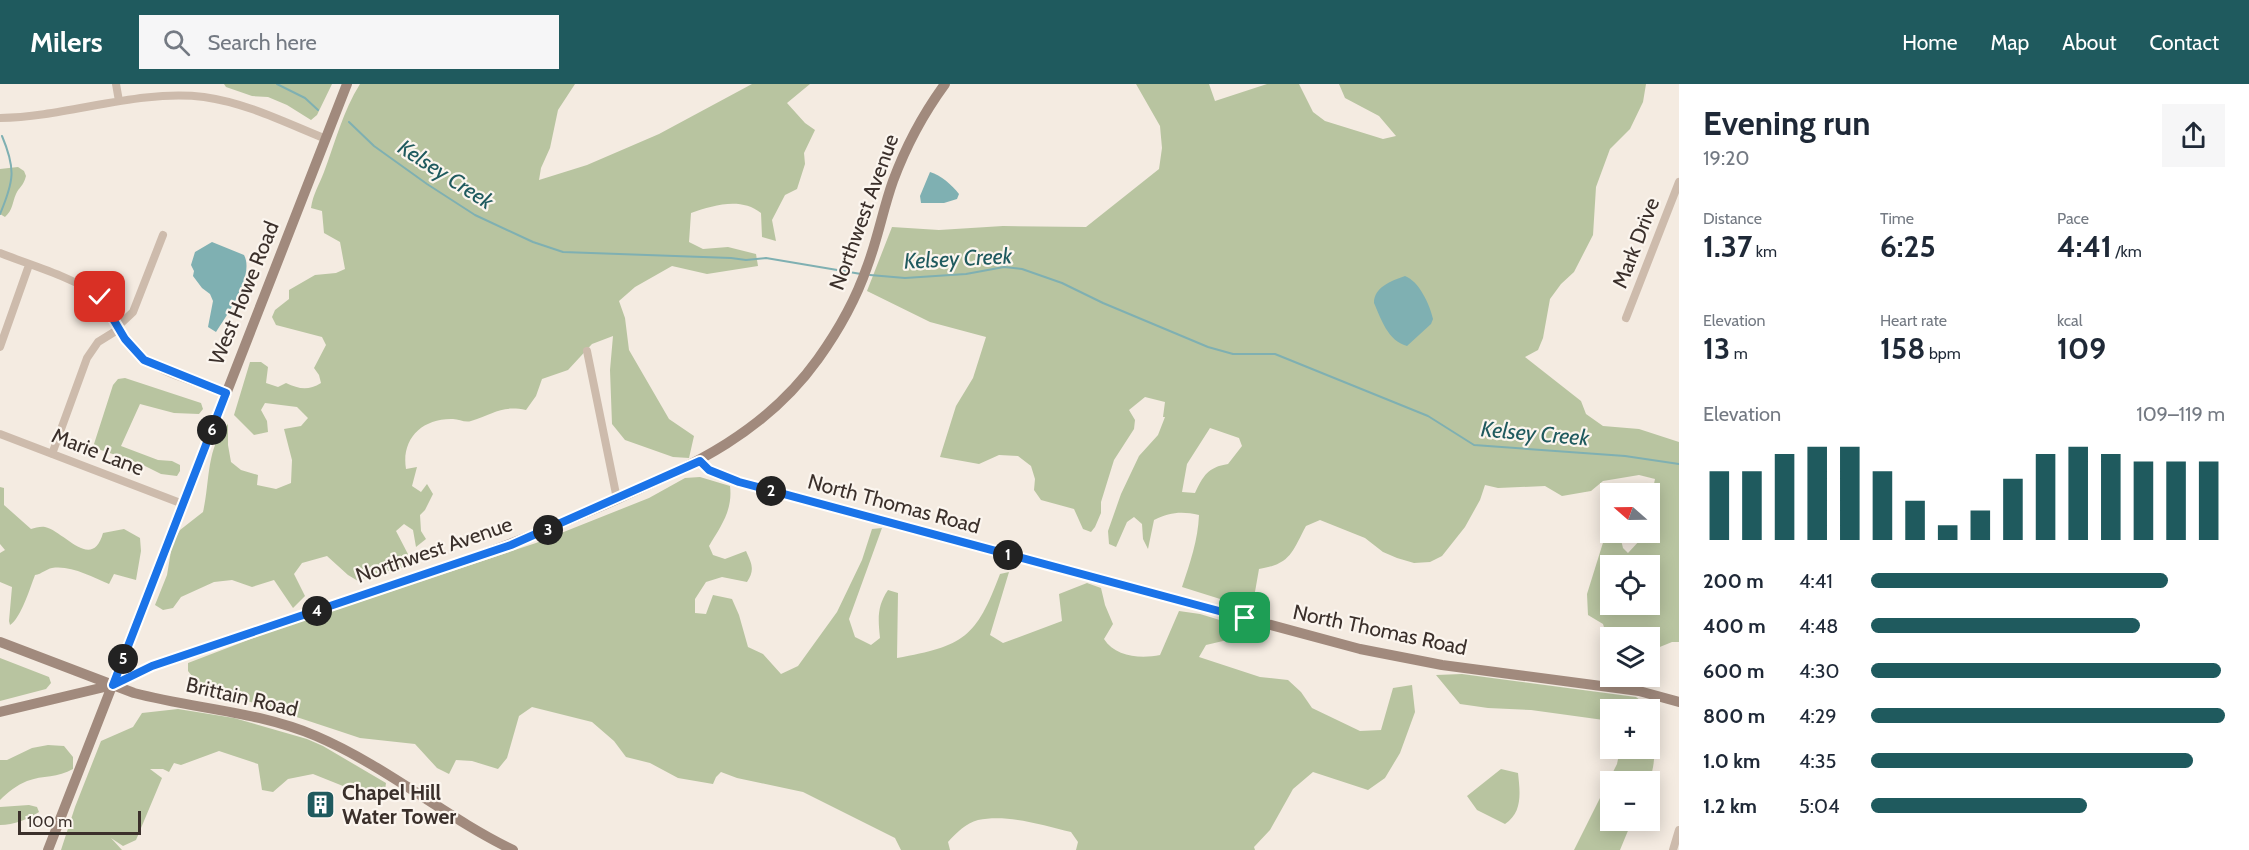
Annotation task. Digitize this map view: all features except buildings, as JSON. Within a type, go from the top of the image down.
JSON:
[{"type":"street","points":[[116,84],[119,101]]},
{"type":"street","name":"West Howe Road","points":[[48,850],[347,84]]},
{"type":"street","name":"Northwest Avenue","points":[[0,712],[113,685],[152,666],[511,545],[700,461],[751,427],[784,399],[802,379],[838,328],[865,272],[902,158],[922,118],[945,84]]},
{"type":"street","points":[[0,118],[48,114],[119,101],[173,96],[220,100],[268,115],[326,139]]},
{"type":"street","name":"Mark Drive","points":[[1626,318],[1679,182]]},
{"type":"street","points":[[52,454],[87,358],[97,344],[118,328],[133,312],[163,235]]},
{"type":"street","points":[[0,254],[89,289],[100,297],[133,350],[144,360],[226,393]]},
{"type":"street","points":[[0,347],[29,265]]},
{"type":"street","points":[[587,351],[617,499]]},
{"type":"street","name":"Marie Lane","points":[[0,434],[183,504]]},
{"type":"street","name":"North Thomas Road","points":[[700,461],[709,470],[739,482],[1360,649],[1442,665],[1639,691],[1679,702]]},
{"type":"street","name":"Brittain Road","points":[[0,642],[113,685],[157,699],[246,714],[313,735],[370,763],[477,831],[513,850]]},
{"type":"street","points":[[1673,850],[1679,830]]},
{"type":"green space","points":[[224,84],[332,84],[317,115],[311,120],[287,105],[268,97],[252,96],[226,87]]},
{"type":"green space","points":[[360,84],[575,84],[558,110],[550,148],[541,168],[539,180],[587,165],[659,134],[752,84],[810,84],[787,103],[805,123],[815,130],[804,153],[805,164],[797,189],[785,195],[772,220],[776,241],[762,237],[761,213],[745,205],[718,205],[691,213],[689,242],[703,249],[728,247],[756,254],[758,266],[707,274],[672,266],[635,287],[619,301],[625,318],[629,350],[669,419],[694,436],[689,458],[673,457],[625,440],[612,424],[610,370],[613,336],[592,344],[568,370],[542,379],[536,396],[526,410],[504,409],[469,421],[453,419],[432,422],[416,432],[407,448],[406,469],[417,467],[412,486],[421,492],[427,484],[433,494],[420,515],[421,531],[426,539],[416,547],[413,530],[404,524],[396,531],[410,558],[410,566],[375,574],[358,581],[327,556],[302,563],[294,574],[305,596],[293,608],[274,580],[252,587],[232,580],[214,582],[181,597],[173,608],[163,610],[155,605],[167,575],[172,545],[180,530],[203,512],[212,454],[221,433],[228,424],[231,462],[241,470],[258,475],[257,485],[276,489],[291,483],[292,460],[284,429],[301,426],[308,418],[297,407],[265,403],[261,410],[267,421],[268,432],[254,435],[234,415],[250,362],[261,362],[268,367],[266,383],[278,387],[286,383],[299,388],[308,388],[321,383],[314,368],[326,345],[322,337],[276,325],[272,317],[275,310],[289,299],[289,290],[315,275],[336,273],[345,269],[340,242],[324,233],[322,211],[311,208],[344,116]]},
{"type":"green space","points":[[1136,84],[1209,84],[1215,101],[1267,84],[1299,84],[1313,112],[1325,121],[1383,139],[1396,136],[1379,116],[1345,98],[1339,84],[1646,84],[1643,102],[1630,129],[1610,149],[1596,187],[1593,235],[1574,272],[1550,299],[1543,338],[1538,350],[1525,357],[1581,401],[1586,414],[1603,426],[1639,429],[1679,442],[1679,642],[1660,647],[1660,627],[1604,627],[1603,624],[1588,615],[1587,594],[1603,543],[1622,543],[1628,553],[1637,543],[1660,543],[1660,483],[1654,483],[1655,479],[1639,475],[1603,481],[1591,491],[1562,496],[1545,486],[1498,488],[1485,485],[1480,500],[1465,527],[1442,556],[1430,562],[1414,563],[1397,558],[1383,552],[1365,538],[1320,520],[1306,526],[1293,550],[1284,560],[1270,567],[1259,569],[1252,609],[1182,587],[1191,560],[1199,515],[1176,513],[1154,520],[1148,549],[1143,539],[1142,524],[1134,517],[1127,522],[1116,547],[1109,544],[1108,531],[1121,494],[1139,456],[1158,435],[1165,417],[1163,417],[1165,402],[1145,397],[1129,410],[1135,420],[1134,429],[1114,460],[1101,502],[1101,513],[1091,532],[1083,529],[1074,509],[1041,500],[1034,490],[1035,479],[1031,466],[1018,456],[999,455],[979,464],[940,457],[956,406],[973,378],[986,337],[930,322],[867,291],[892,227],[939,230],[1003,226],[1086,227],[1159,169],[1162,148],[1160,126]],"holes":[[[1210,428],[1239,438],[1242,446],[1228,464],[1216,467],[1207,473],[1195,493],[1182,492],[1187,464]]]},
{"type":"green space","points":[[18,167],[24,171],[26,176],[5,217],[0,214],[0,169]]},
{"type":"green space","points":[[125,378],[201,403],[203,409],[199,414],[174,413],[140,404],[121,446],[158,460],[172,461],[180,465],[177,476],[161,474],[139,463],[95,448],[94,444],[113,385],[118,379]]},
{"type":"green space","points":[[700,477],[730,486],[728,510],[709,546],[713,555],[725,559],[746,551],[752,570],[747,582],[722,577],[706,582],[695,599],[695,613],[706,614],[713,595],[732,599],[748,647],[763,654],[781,674],[798,666],[837,612],[862,560],[872,529],[882,528],[849,619],[855,637],[871,645],[880,638],[879,613],[884,596],[888,590],[898,593],[897,658],[938,649],[965,636],[975,626],[983,612],[1000,574],[1009,572],[990,635],[1003,643],[1062,621],[1059,594],[1087,583],[1101,588],[1113,624],[1104,639],[1115,650],[1122,653],[1145,657],[1160,655],[1179,611],[1200,614],[1233,624],[1240,637],[1206,645],[1199,657],[1260,677],[1288,680],[1301,692],[1312,708],[1360,731],[1381,730],[1393,688],[1412,685],[1415,712],[1400,753],[1385,778],[1368,790],[1313,772],[1293,789],[1270,830],[1254,847],[1255,850],[1076,850],[1078,842],[1071,832],[1001,818],[978,820],[965,826],[948,842],[950,850],[901,850],[895,838],[803,792],[737,778],[721,772],[713,784],[678,778],[650,763],[626,757],[614,741],[592,722],[532,707],[519,716],[507,758],[498,769],[472,761],[456,760],[449,774],[437,768],[415,744],[360,738],[199,685],[188,671],[188,663],[269,632],[536,543],[649,498],[685,478]]},
{"type":"green space","points":[[0,487],[4,488],[4,505],[31,529],[45,527],[85,549],[92,549],[98,544],[103,533],[124,529],[140,538],[141,551],[136,580],[114,574],[109,584],[67,568],[50,569],[35,575],[21,610],[10,625],[12,587],[0,582],[0,553],[5,550],[0,544]]},
{"type":"green space","points":[[0,658],[49,677],[51,683],[46,689],[0,701]]},
{"type":"green space","points":[[1462,674],[1639,699],[1600,699],[1600,719],[1531,710],[1488,708],[1460,704],[1436,675]]},
{"type":"green space","points":[[178,709],[234,718],[307,739],[386,783],[385,790],[377,796],[368,796],[313,774],[288,779],[273,792],[262,790],[258,764],[219,751],[181,765],[174,763],[169,772],[163,769],[150,769],[162,778],[136,840],[123,846],[111,838],[122,850],[61,850],[101,741],[133,727],[142,713]]},
{"type":"green space","points":[[48,745],[64,746],[73,757],[73,769],[62,774],[27,781],[0,800],[0,760],[7,760],[32,748]]},
{"type":"green space","points":[[1618,759],[1654,759],[1652,771],[1614,771]]},
{"type":"green space","points":[[1501,769],[1518,773],[1518,808],[1505,824],[1477,810],[1467,796]]},
{"type":"green space","points":[[1600,798],[1600,831],[1628,831],[1620,850],[1574,850]]},
{"type":"green space","points":[[29,805],[37,807],[39,812],[21,821],[0,825],[0,807]]},
{"type":"water","points":[[930,172],[953,187],[959,194],[957,199],[944,203],[921,203],[920,196]]},
{"type":"water","points":[[212,242],[244,255],[246,263],[243,284],[216,332],[208,327],[213,301],[210,294],[193,276],[194,271],[191,265],[195,252]]},
{"type":"water","points":[[1405,276],[1419,288],[1427,301],[1433,319],[1431,324],[1407,346],[1390,334],[1374,303],[1380,289]]},
{"type":"waterway","name":"Kelsey Creek","points":[[277,84],[305,98],[318,110]]},
{"type":"waterway","name":"Kelsey Creek","points":[[349,122],[374,146],[475,215],[533,242],[563,252],[746,260],[766,258],[861,274]]},
{"type":"waterway","points":[[0,214],[12,175],[10,157],[2,136]]},
{"type":"waterway","name":"Kelsey Creek","points":[[870,275],[905,278],[966,274],[1004,267],[1022,269],[1062,283],[1103,303],[1208,347],[1233,354],[1275,354],[1428,416],[1474,445],[1625,456],[1679,464]]},
{"type":"place","name":"Chapel Hill Water Tower","points":[[321,805]]},
{"type":"route","points":[[100,297],[125,339],[144,360],[226,393],[113,685],[152,666],[511,545],[700,461],[720,476],[739,482],[1245,618]]}]
